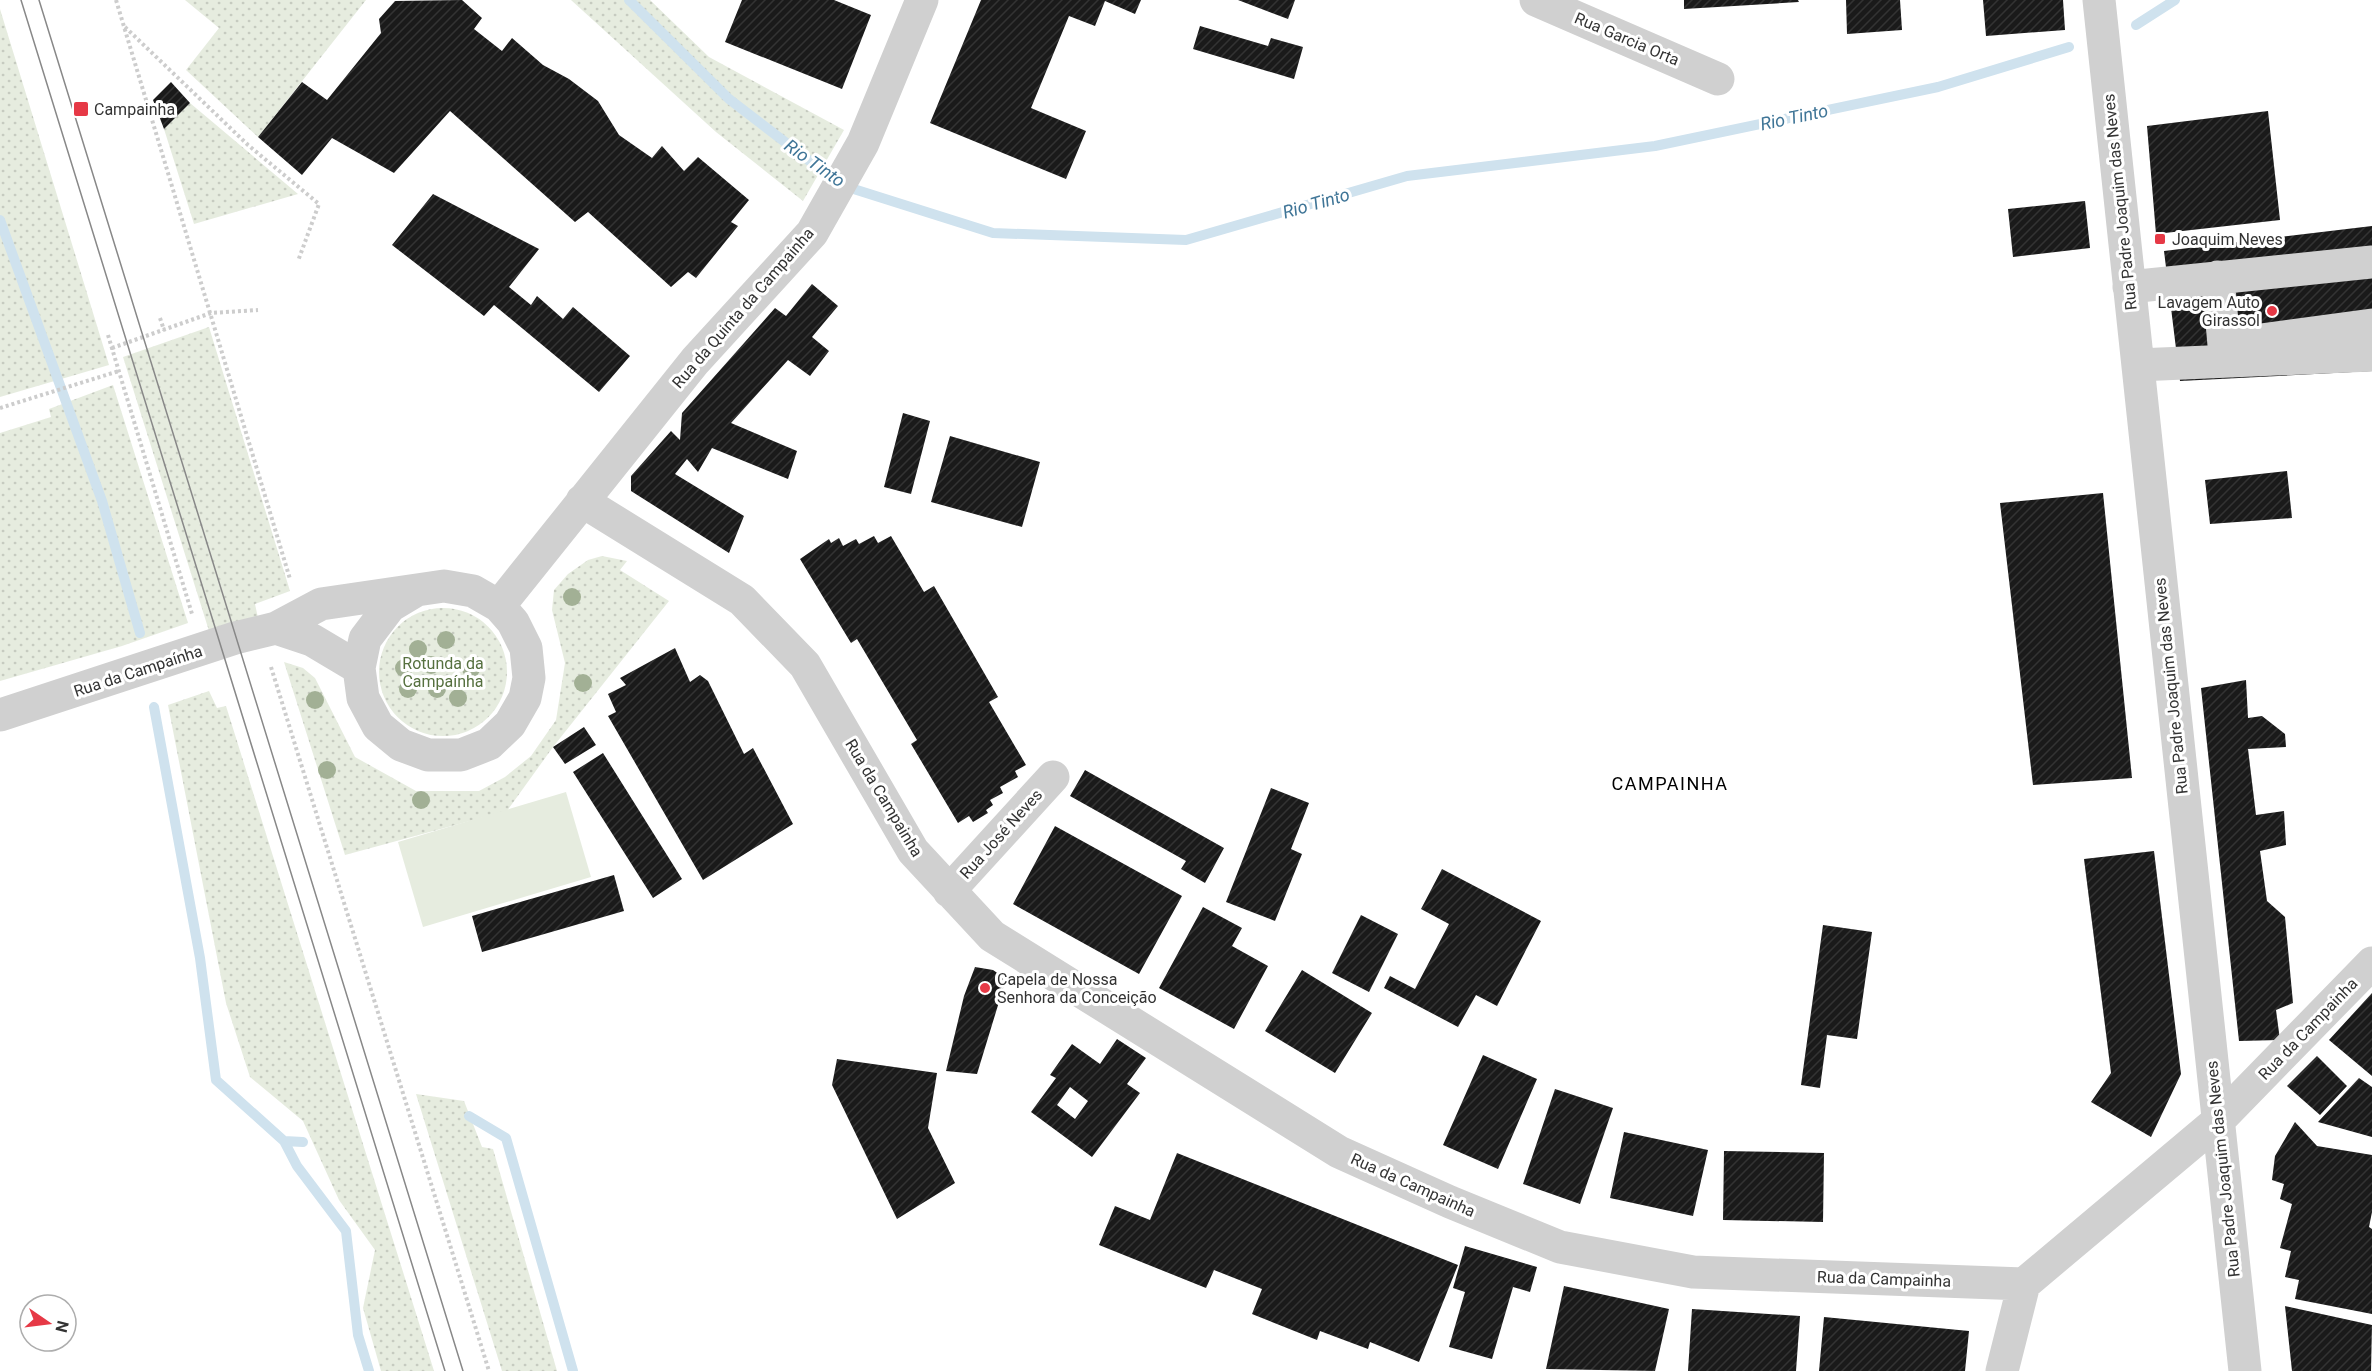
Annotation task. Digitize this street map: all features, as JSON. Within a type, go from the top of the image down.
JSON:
[{"type":"street","name":"Rua da Quinta da Campainha","points":[[582,501],[695,361],[812,233],[863,143],[922,0]]},
{"type":"street","name":"Rua Garcia Orta","points":[[1536,0],[1718,79]]},
{"type":"street","name":"Rua Padre Joaquim das Neves","points":[[2099,0],[2245,1371]]},
{"type":"street","points":[[2129,287],[2372,262]]},
{"type":"street","points":[[2218,278],[2224,345],[2372,326]]},
{"type":"street","points":[[2138,365],[2372,355]]},
{"type":"street","points":[[499,606],[582,501]]},
{"type":"street","name":"Rua da Campainha","points":[[582,501],[742,600],[805,665],[913,851],[992,936],[1339,1152],[1450,1202],[1560,1247],[1693,1272],[2024,1284],[2218,1120],[2372,963]]},
{"type":"street","name":"Rua da Campaínha","points":[[0,715],[236,638],[276,628],[321,604],[444,586],[473,591],[499,606],[513,622],[526,648],[529,678],[525,698],[510,724],[489,744],[461,755],[428,755],[401,745],[378,726],[363,698],[359,668],[365,639],[390,606],[415,591]]},
{"type":"street","points":[[276,628],[312,640],[359,668]]},
{"type":"street","name":"Rua José Neves","points":[[950,891],[1053,777]]},
{"type":"street","points":[[2002,1371],[2024,1284]]},
{"type":"path","points":[[116,0],[294,591],[276,628],[283,652],[267,656],[489,1371]]},
{"type":"path","points":[[124,27],[248,145],[319,204],[298,261]]},
{"type":"path","points":[[112,348],[211,313],[258,310]]},
{"type":"path","points":[[160,318],[164,330]]},
{"type":"path","points":[[108,334],[193,618]]},
{"type":"path","points":[[0,408],[119,371]]},
{"type":"green space","points":[[185,0],[366,0],[258,137],[186,70],[219,28]]},
{"type":"green space","points":[[571,0],[650,0],[709,57],[844,130],[803,201],[716,132]]},
{"type":"green space","points":[[0,9],[109,365],[0,397]]},
{"type":"green space","points":[[190,103],[298,194],[194,224],[164,129]]},
{"type":"green space","points":[[209,327],[290,591],[255,604],[258,618],[210,634],[123,357]]},
{"type":"green space","points":[[113,385],[188,623],[122,646],[0,681],[0,433],[51,417],[49,409]]},
{"type":"green space","points":[[602,556],[627,561],[620,570],[669,601],[553,747],[507,811],[345,855],[284,662],[303,668],[315,678],[355,757],[416,791],[479,791],[505,777],[531,756],[556,720],[565,663],[552,610],[554,590],[568,574],[588,560]]},
{"type":"green space","name":"Rotunda da Campaínha","points":[[443,608],[467,613],[488,627],[502,648],[507,672],[502,696],[488,717],[467,731],[443,736],[419,731],[398,717],[384,696],[379,672],[384,648],[398,627],[419,613]]},
{"type":"green space","points":[[209,691],[217,708],[226,706],[434,1371],[381,1371],[363,1308],[375,1250],[339,1200],[303,1121],[250,1077],[226,1003],[168,705]]},
{"type":"green space","points":[[566,792],[591,877],[423,927],[398,842]]},
{"type":"green space","points":[[416,1094],[464,1101],[482,1147],[493,1149],[557,1371],[502,1371]]},
{"type":"building","points":[[462,0],[482,18],[474,29],[502,51],[512,38],[543,65],[569,79],[598,101],[619,135],[652,158],[662,146],[684,171],[698,157],[749,200],[731,222],[738,226],[696,278],[688,272],[671,287],[588,212],[575,222],[450,111],[394,173],[332,138],[302,175],[258,137],[302,82],[327,100],[381,33],[379,19],[395,1]]},
{"type":"building","points":[[742,0],[834,0],[871,15],[842,89],[725,42]]},
{"type":"building","points":[[981,0],[1141,0],[1135,14],[1105,1],[1095,26],[1069,16],[1031,108],[1086,131],[1066,179],[930,123]]},
{"type":"building","points":[[1238,0],[1295,0],[1288,19]]},
{"type":"building","points":[[1684,0],[1798,0],[1799,2],[1684,9]]},
{"type":"building","points":[[1846,0],[1900,0],[1902,30],[1847,34]]},
{"type":"building","points":[[1983,0],[2063,0],[2065,30],[1986,36]]},
{"type":"building","points":[[1200,26],[1268,46],[1271,38],[1303,47],[1294,79],[1193,49]]},
{"type":"building","points":[[171,82],[190,103],[164,129],[153,100]]},
{"type":"building","points":[[2268,111],[2280,220],[2156,234],[2147,126]]},
{"type":"building","points":[[433,194],[539,249],[509,287],[531,305],[537,296],[563,319],[573,307],[630,356],[599,392],[494,305],[484,316],[392,245]]},
{"type":"building","points":[[2085,201],[2090,248],[2013,257],[2008,209]]},
{"type":"building","name":"Lavagem Auto Girassol","points":[[2372,226],[2372,371],[2180,381],[2164,251]]},
{"type":"building","points":[[812,284],[838,306],[812,337],[829,351],[810,376],[788,360],[731,423],[797,451],[788,479],[712,448],[698,472],[687,459],[675,474],[744,516],[729,553],[631,491],[631,476],[671,431],[680,440],[682,413],[775,308],[786,316]]},
{"type":"building","points":[[903,413],[930,421],[911,494],[884,487]]},
{"type":"building","points":[[950,436],[1040,462],[1022,527],[931,502]]},
{"type":"building","points":[[2287,471],[2292,518],[2210,524],[2205,480]]},
{"type":"building","points":[[2103,493],[2132,778],[2033,785],[2000,503]]},
{"type":"building","points":[[874,536],[878,543],[891,536],[924,592],[934,586],[998,697],[989,702],[1026,765],[1015,771],[1018,777],[1000,787],[1003,793],[990,800],[993,805],[986,810],[988,813],[973,822],[969,816],[958,823],[911,744],[917,740],[857,639],[851,643],[800,559],[829,539],[831,543],[839,538],[843,546],[856,539],[859,544]]},
{"type":"building","points":[[675,648],[690,682],[700,675],[708,681],[744,754],[753,748],[793,824],[703,880],[608,716],[616,712],[608,694],[626,685],[620,678]]},
{"type":"building","points":[[2246,680],[2248,718],[2262,716],[2285,734],[2286,747],[2248,749],[2256,815],[2284,811],[2286,845],[2260,851],[2267,901],[2285,917],[2293,1003],[2276,1010],[2280,1040],[2239,1041],[2201,688]]},
{"type":"building","points":[[584,727],[596,745],[565,764],[553,747]]},
{"type":"building","points":[[603,753],[682,879],[653,898],[573,772]]},
{"type":"building","points":[[1085,770],[1224,848],[1205,883],[1181,869],[1186,861],[1070,796]]},
{"type":"building","points":[[1271,788],[1309,803],[1291,849],[1302,854],[1275,921],[1226,902]]},
{"type":"building","points":[[1055,826],[1182,896],[1139,974],[1013,904]]},
{"type":"building","points":[[2154,851],[2181,1074],[2151,1137],[2091,1102],[2111,1073],[2084,859]]},
{"type":"building","points":[[1442,869],[1541,921],[1497,1006],[1476,995],[1458,1027],[1384,988],[1390,976],[1415,989],[1449,924],[1421,909]]},
{"type":"building","points":[[614,875],[624,911],[482,952],[472,916]]},
{"type":"building","points":[[1203,907],[1242,928],[1232,946],[1268,966],[1234,1029],[1159,988]]},
{"type":"building","points":[[1361,915],[1398,934],[1369,992],[1332,973]]},
{"type":"building","points":[[1823,925],[1872,932],[1857,1039],[1827,1035],[1820,1088],[1801,1085]]},
{"type":"building","points":[[975,967],[993,970],[1006,979],[977,1074],[946,1071],[964,996]]},
{"type":"building","points":[[1302,970],[1372,1013],[1335,1073],[1265,1031]]},
{"type":"building","points":[[2372,993],[2372,1076],[2329,1040]]},
{"type":"building","points":[[1117,1039],[1146,1058],[1127,1084],[1140,1093],[1092,1157],[1031,1112],[1056,1078],[1050,1075],[1072,1044],[1100,1064]],"holes":[[[1070,1087],[1088,1101],[1075,1119],[1057,1105]]]},
{"type":"building","points":[[1483,1055],[1537,1079],[1498,1169],[1443,1145]]},
{"type":"building","points":[[2317,1056],[2347,1086],[2320,1115],[2287,1086]]},
{"type":"building","points":[[837,1059],[937,1073],[928,1128],[955,1183],[897,1219],[832,1085]]},
{"type":"building","points":[[2359,1078],[2372,1087],[2372,1137],[2318,1122]]},
{"type":"building","points":[[1555,1089],[1613,1108],[1580,1204],[1523,1184]]},
{"type":"building","points":[[2295,1122],[2317,1146],[2372,1155],[2372,1212],[2369,1227],[2372,1229],[2372,1314],[2295,1299],[2299,1280],[2285,1277],[2291,1251],[2280,1248],[2292,1204],[2280,1199],[2284,1184],[2272,1180],[2275,1156]]},
{"type":"building","points":[[1624,1132],[1708,1150],[1693,1216],[1610,1198]]},
{"type":"building","points":[[1724,1151],[1824,1153],[1823,1222],[1723,1220]]},
{"type":"building","points":[[1177,1153],[1458,1265],[1419,1362],[1370,1342],[1368,1349],[1320,1331],[1317,1340],[1252,1314],[1262,1289],[1214,1270],[1206,1288],[1099,1245],[1115,1206],[1150,1220]]},
{"type":"building","points":[[1465,1246],[1537,1267],[1530,1292],[1513,1287],[1492,1359],[1449,1347],[1465,1292],[1453,1288]]},
{"type":"building","points":[[1564,1286],[1669,1309],[1655,1371],[1546,1369]]},
{"type":"building","points":[[2285,1306],[2372,1325],[2371,1371],[2292,1371]]},
{"type":"building","points":[[1692,1309],[1800,1316],[1796,1371],[1688,1371]]},
{"type":"building","points":[[1824,1317],[1969,1331],[1965,1371],[1819,1371]]},
{"type":"waterway","name":"Rio Tinto","points":[[629,0],[729,99],[841,185],[993,233],[1186,240],[1407,176],[1655,146],[1938,87],[2069,47]]},
{"type":"waterway","name":"Rio Tinto","points":[[2136,25],[2175,0]]},
{"type":"waterway","points":[[0,220],[102,501],[140,633]]},
{"type":"waterway","points":[[154,707],[200,958],[216,1080],[284,1141],[303,1142]]},
{"type":"waterway","points":[[469,1116],[506,1138],[573,1371]]},
{"type":"waterway","points":[[284,1141],[297,1166],[346,1231],[358,1335],[369,1371]]},
{"type":"tram line","points":[[21,0],[445,1371]]},
{"type":"tram line","points":[[39,0],[463,1371]]},
{"type":"place","name":"Campainha","points":[[81,109]]},
{"type":"place","name":"Joaquim Neves","points":[[2160,239]]},
{"type":"place","name":"Lavagem Auto Girassol","points":[[2272,311]]},
{"type":"place","name":"Capela de Nossa Senhora da Conceição","points":[[985,988]]},
{"type":"district","name":"CAMPAINHA","points":[[1670,783]]}]
